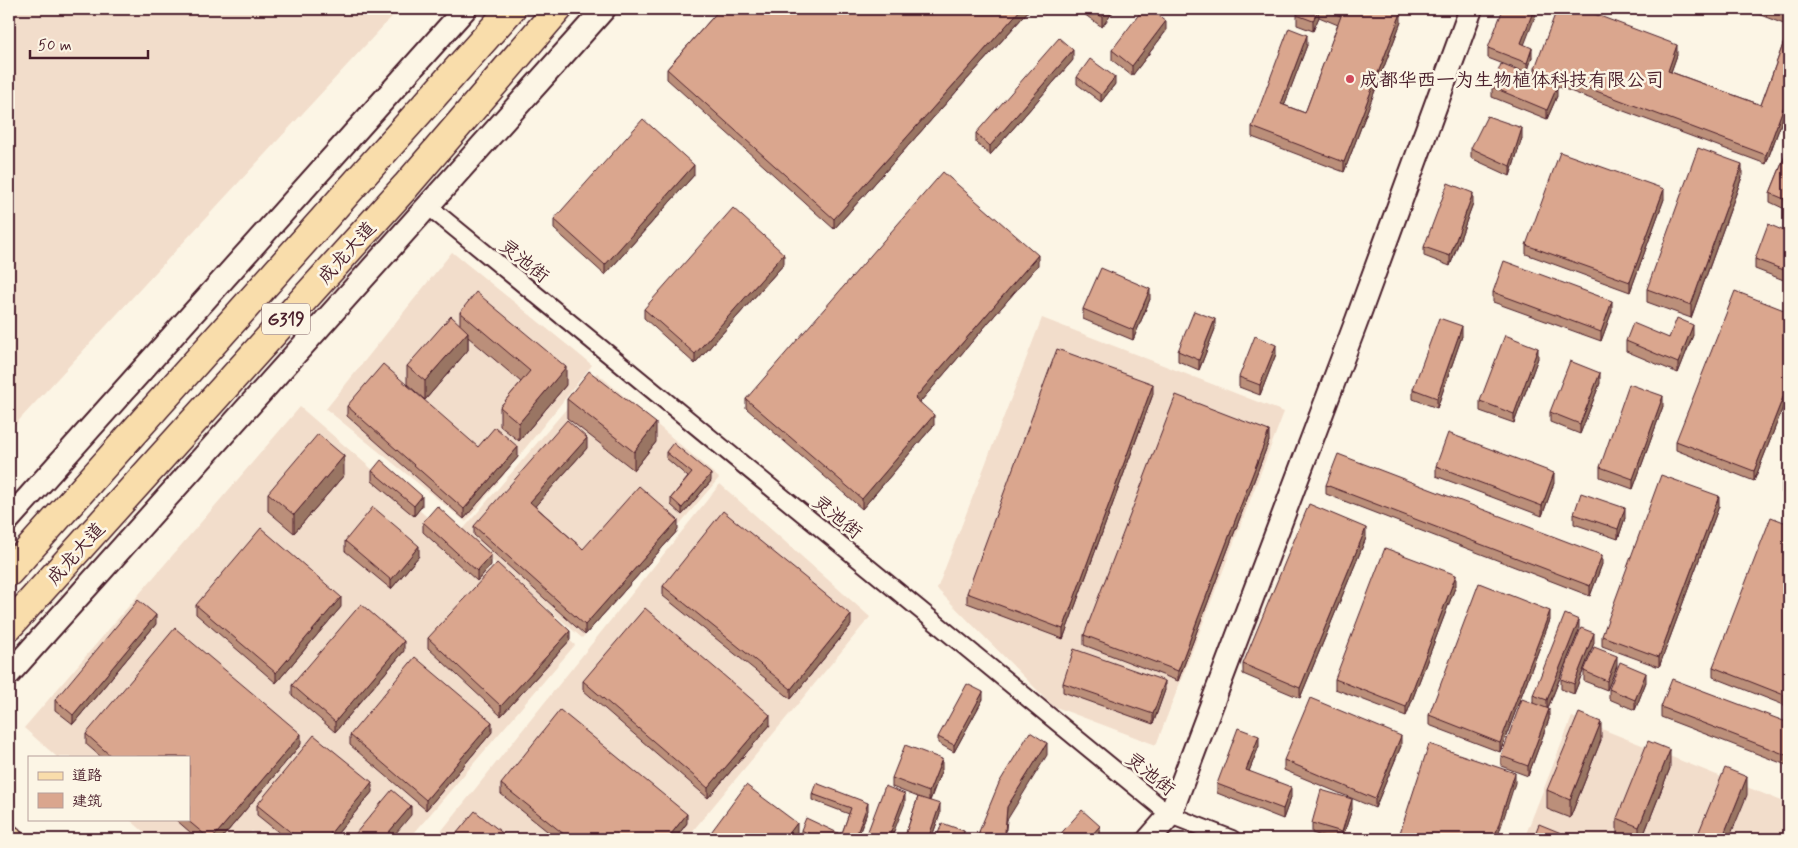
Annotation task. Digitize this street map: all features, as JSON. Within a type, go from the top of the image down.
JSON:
[{"type":"highway","name":"成龙大道","points":[[9,572],[511,9]]},
{"type":"highway","name":"成龙大道","points":[[9,626],[406,186],[558,9]]},
{"type":"street","points":[[9,519],[465,9]]},
{"type":"street","points":[[9,674],[604,9]]},
{"type":"street","points":[[1149,839],[1170,816],[1357,320],[1471,9]]},
{"type":"street","name":"灵池街","points":[[428,206],[1170,816],[1232,839]]},
{"type":"shaded area","points":[[9,9],[399,9],[9,431]]},
{"type":"shaded area","points":[[452,252],[592,365],[466,522],[326,409]]},
{"type":"shaded area","points":[[1042,318],[1284,412],[1156,745],[1053,706],[937,589]]},
{"type":"shaded area","points":[[597,373],[719,478],[582,638],[460,533]]},
{"type":"shaded area","points":[[300,407],[575,645],[409,839],[262,839],[252,831],[244,839],[152,839],[130,820],[190,820],[190,756],[56,756],[24,728]]},
{"type":"shaded area","points":[[720,484],[870,617],[686,839],[435,839]]},
{"type":"shaded area","points":[[1572,717],[1789,804],[1789,839],[1524,839]]},
{"type":"building","points":[[720,9],[1021,9],[834,219],[667,69]]},
{"type":"building","points":[[1090,9],[1108,9],[1102,17]]},
{"type":"building","points":[[1143,9],[1150,9],[1166,21],[1132,66],[1112,50]]},
{"type":"building","points":[[1299,9],[1318,9],[1313,21],[1297,15]]},
{"type":"building","name":"成都华西一为生物植体科技有限公司","points":[[1322,9],[1390,9],[1401,13],[1344,162],[1252,127],[1289,28],[1307,35],[1281,104],[1305,113],[1341,16]]},
{"type":"building","points":[[1503,9],[1534,9],[1521,43],[1532,48],[1527,63],[1488,48]]},
{"type":"building","points":[[1557,9],[1581,9],[1677,45],[1668,71],[1761,105],[1789,28],[1789,92],[1766,155],[1535,68]]},
{"type":"building","points":[[1771,9],[1789,9],[1789,16]]},
{"type":"building","points":[[1059,38],[1073,50],[990,146],[976,133]]},
{"type":"building","points":[[1090,59],[1115,77],[1101,95],[1077,77]]},
{"type":"building","points":[[1501,64],[1557,87],[1547,110],[1492,87]]},
{"type":"building","points":[[1487,116],[1522,128],[1510,166],[1471,148]]},
{"type":"building","points":[[643,119],[694,165],[605,265],[554,219]]},
{"type":"building","points":[[1789,146],[1789,201],[1770,193]]},
{"type":"building","points":[[1698,148],[1742,164],[1691,305],[1647,289]]},
{"type":"building","points":[[1560,152],[1664,189],[1630,282],[1526,245]]},
{"type":"building","points":[[943,172],[1038,255],[915,398],[934,415],[862,499],[746,399]]},
{"type":"building","points":[[1448,183],[1473,193],[1450,256],[1424,247]]},
{"type":"building","points":[[733,208],[784,254],[695,354],[644,309]]},
{"type":"building","points":[[1768,224],[1789,233],[1789,272],[1755,259]]},
{"type":"building","points":[[1504,261],[1612,301],[1601,332],[1493,292]]},
{"type":"building","points":[[1101,268],[1150,289],[1133,330],[1083,309]]},
{"type":"building","points":[[1735,291],[1789,312],[1789,382],[1754,471],[1676,441]]},
{"type":"building","points":[[476,292],[566,367],[519,423],[500,407],[530,371],[460,312]]},
{"type":"building","points":[[1194,311],[1215,319],[1199,360],[1178,351]]},
{"type":"building","points":[[451,316],[468,332],[425,381],[407,366]]},
{"type":"building","points":[[1439,318],[1462,326],[1437,398],[1413,389]]},
{"type":"building","points":[[1677,318],[1693,325],[1678,363],[1626,341],[1633,323],[1669,338]]},
{"type":"building","points":[[1505,335],[1538,348],[1514,414],[1480,401]]},
{"type":"building","points":[[1255,336],[1276,345],[1260,385],[1239,377]]},
{"type":"building","points":[[1057,349],[1153,384],[1063,629],[967,593]]},
{"type":"building","points":[[1570,361],[1600,373],[1580,424],[1550,412]]},
{"type":"building","points":[[383,364],[478,447],[495,427],[518,447],[464,509],[347,406]]},
{"type":"building","points":[[589,371],[656,423],[634,452],[567,399]]},
{"type":"building","points":[[1629,384],[1663,396],[1633,479],[1600,467]]},
{"type":"building","points":[[1176,395],[1269,431],[1178,671],[1084,635]]},
{"type":"building","points":[[567,420],[587,438],[530,502],[583,549],[639,486],[678,520],[585,625],[474,526]]},
{"type":"building","points":[[1448,433],[1554,473],[1542,506],[1436,466]]},
{"type":"building","points":[[318,434],[344,456],[294,515],[268,493]]},
{"type":"building","points":[[673,443],[711,474],[682,508],[671,498],[692,473],[666,452]]},
{"type":"building","points":[[1338,454],[1602,555],[1590,586],[1326,485]]},
{"type":"building","points":[[381,460],[422,496],[414,506],[372,471]]},
{"type":"building","points":[[1789,465],[1789,486],[1782,484]]},
{"type":"building","points":[[1661,475],[1719,496],[1659,657],[1602,636]]},
{"type":"building","points":[[1581,493],[1625,508],[1618,529],[1574,514]]},
{"type":"building","points":[[1309,504],[1366,528],[1300,688],[1243,664]]},
{"type":"building","points":[[437,506],[491,555],[477,571],[423,522]]},
{"type":"building","points":[[373,507],[419,546],[391,580],[345,541]]},
{"type":"building","points":[[723,511],[851,615],[791,689],[663,586]]},
{"type":"building","points":[[1771,517],[1789,524],[1789,697],[1713,667]]},
{"type":"building","points":[[261,528],[341,597],[276,673],[196,605]]},
{"type":"building","points":[[1385,548],[1456,575],[1406,707],[1335,679]]},
{"type":"building","points":[[497,563],[570,631],[501,706],[428,638]]},
{"type":"building","points":[[1479,583],[1550,611],[1500,743],[1429,715]]},
{"type":"building","points":[[138,600],[156,615],[73,715],[55,700]]},
{"type":"building","points":[[361,604],[404,641],[335,722],[292,685]]},
{"type":"building","points":[[645,608],[770,715],[708,788],[583,681]]},
{"type":"building","points":[[1565,614],[1579,620],[1547,700],[1533,695]]},
{"type":"building","points":[[175,628],[301,734],[212,839],[210,839],[187,820],[190,820],[190,756],[111,756],[86,734]]},
{"type":"building","points":[[1581,628],[1594,633],[1574,684],[1561,679]]},
{"type":"building","points":[[1594,647],[1617,656],[1607,681],[1584,671]]},
{"type":"building","points":[[1074,649],[1165,681],[1153,714],[1063,683]]},
{"type":"building","points":[[415,657],[492,722],[426,800],[350,735]]},
{"type":"building","points":[[1620,662],[1646,673],[1635,700],[1609,689]]},
{"type":"building","points":[[1672,679],[1789,723],[1789,756],[1661,707]]},
{"type":"building","points":[[967,684],[983,692],[954,745],[938,737]]},
{"type":"building","points":[[1310,698],[1401,736],[1375,799],[1284,760]]},
{"type":"building","points":[[1522,699],[1549,709],[1528,766],[1501,756]]},
{"type":"building","points":[[560,710],[687,814],[667,839],[570,839],[501,784]]},
{"type":"building","points":[[1579,713],[1601,722],[1570,800],[1547,790]]},
{"type":"building","points":[[1238,728],[1259,736],[1246,770],[1291,787],[1283,809],[1217,784]]},
{"type":"building","points":[[1030,732],[1047,743],[1007,807],[1005,832],[1021,839],[976,839],[999,783]]},
{"type":"building","points":[[314,735],[372,782],[326,839],[299,839],[257,805]]},
{"type":"building","points":[[1648,741],[1670,750],[1639,827],[1617,818]]},
{"type":"building","points":[[1429,744],[1515,773],[1494,839],[1398,839]]},
{"type":"building","points":[[905,745],[942,759],[929,792],[892,778]]},
{"type":"building","points":[[1725,768],[1747,777],[1722,839],[1696,839]]},
{"type":"building","points":[[816,783],[868,803],[855,839],[841,836],[851,808],[812,794]]},
{"type":"building","points":[[746,785],[797,823],[785,839],[706,839]]},
{"type":"building","points":[[885,786],[905,794],[888,839],[865,839]]},
{"type":"building","points":[[392,790],[411,806],[383,839],[351,839]]},
{"type":"building","points":[[1321,790],[1352,799],[1342,832],[1312,823]]},
{"type":"building","points":[[918,797],[940,804],[928,839],[904,839]]},
{"type":"building","points":[[1082,810],[1100,826],[1088,839],[1056,839]]},
{"type":"building","points":[[475,811],[510,839],[452,839]]},
{"type":"building","points":[[806,818],[838,833],[835,839],[821,839],[801,830]]},
{"type":"building","points":[[942,823],[964,831],[961,839],[936,839]]},
{"type":"building","points":[[1539,824],[1561,833],[1559,839],[1533,839]]},
{"type":"building","points":[[798,835],[809,839],[797,839]]},
{"type":"place","name":"成都华西一为生物植体科技有限公司","points":[[1350,79]]}]
